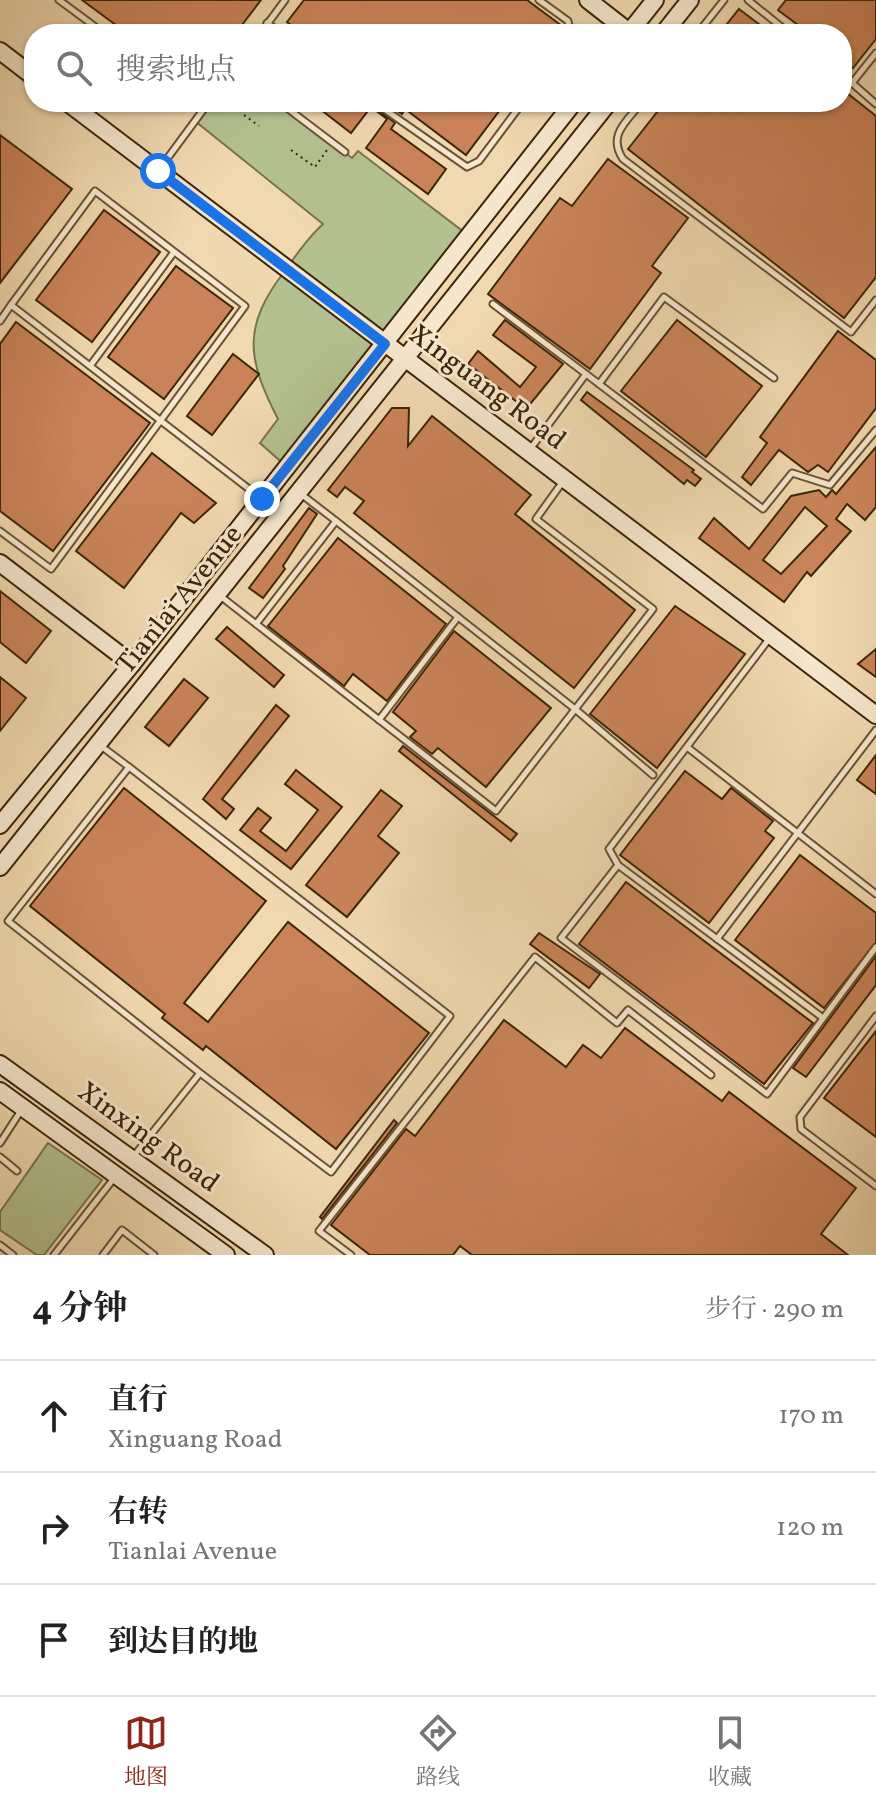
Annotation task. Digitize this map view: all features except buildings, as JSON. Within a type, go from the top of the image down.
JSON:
[{"type":"main road","points":[[588,0],[618,24]]},
{"type":"main road","points":[[636,24],[654,0]]},
{"type":"main road","points":[[671,24],[690,0]]},
{"type":"main road","points":[[0,51],[24,69]]},
{"type":"main road","name":"Xinguang Road","points":[[80,112],[876,715]]},
{"type":"main road","name":"Tianlai Avenue","points":[[0,825],[132,664],[566,112]]},
{"type":"main road","name":"Tianlai Avenue","points":[[0,867],[601,112]]},
{"type":"main road","points":[[0,563],[132,664]]},
{"type":"main road","name":"Xinxing Road","points":[[0,1064],[265,1255]]},
{"type":"main road","name":"Xinxing Road","points":[[0,1091],[226,1255]]},
{"type":"lane","points":[[59,0],[91,24]]},
{"type":"lane","points":[[267,23],[285,0]]},
{"type":"lane","points":[[539,0],[569,24]]},
{"type":"lane","points":[[705,24],[724,0]]},
{"type":"lane","points":[[748,0],[778,24]]},
{"type":"lane","points":[[876,53],[852,83],[876,104]]},
{"type":"lane","points":[[158,171],[202,112]]},
{"type":"lane","points":[[292,112],[345,152]]},
{"type":"lane","points":[[388,112],[467,167],[479,161],[516,112]]},
{"type":"lane","points":[[634,112],[615,135],[615,148],[623,159],[851,332],[876,300]]},
{"type":"lane","points":[[0,321],[95,191],[245,306],[51,569],[0,531]]},
{"type":"lane","points":[[90,366],[174,252]]},
{"type":"lane","points":[[599,384],[664,297],[774,378]]},
{"type":"lane","points":[[493,304],[763,509],[792,473],[830,485],[876,430]]},
{"type":"lane","points":[[11,305],[262,499]]},
{"type":"lane","points":[[528,452],[586,374]]},
{"type":"lane","points":[[218,594],[496,811],[653,609],[536,519],[565,479]]},
{"type":"lane","points":[[300,494],[575,709],[653,775]]},
{"type":"lane","points":[[256,624],[336,521]]},
{"type":"lane","points":[[379,720],[458,617]]},
{"type":"lane","points":[[771,636],[609,849],[618,865],[823,1018]]},
{"type":"lane","points":[[717,939],[876,730]]},
{"type":"lane","points":[[98,744],[129,767],[450,1016],[331,1172],[8,921],[129,767]]},
{"type":"lane","points":[[687,747],[876,894]]},
{"type":"lane","points":[[618,865],[561,938],[767,1094],[876,947]]},
{"type":"lane","points":[[351,1255],[319,1231],[535,957],[617,1023],[628,1010],[711,1075]]},
{"type":"lane","points":[[876,1016],[800,1117],[801,1129],[876,1186]]},
{"type":"lane","points":[[132,1158],[200,1073]]},
{"type":"lane","points":[[0,1143],[23,1108]]},
{"type":"lane","points":[[0,1157],[17,1171]]},
{"type":"lane","points":[[54,1255],[116,1175]]},
{"type":"lane","points":[[103,1255],[122,1230],[151,1254]]},
{"type":"lane","points":[[0,1245],[13,1255]]},
{"type":"path","points":[[244,115],[259,126]]},
{"type":"path","points":[[291,150],[315,167],[333,142]]},
{"type":"green space","points":[[202,112],[292,112],[352,158],[358,151],[469,236],[287,467],[260,443],[278,419],[255,361],[255,327],[270,292],[302,247],[323,224],[195,121]]},
{"type":"green space","points":[[48,1143],[102,1180],[44,1255],[37,1255],[0,1230],[0,1212]]},
{"type":"route","points":[[158,171],[385,344],[262,499]]}]
